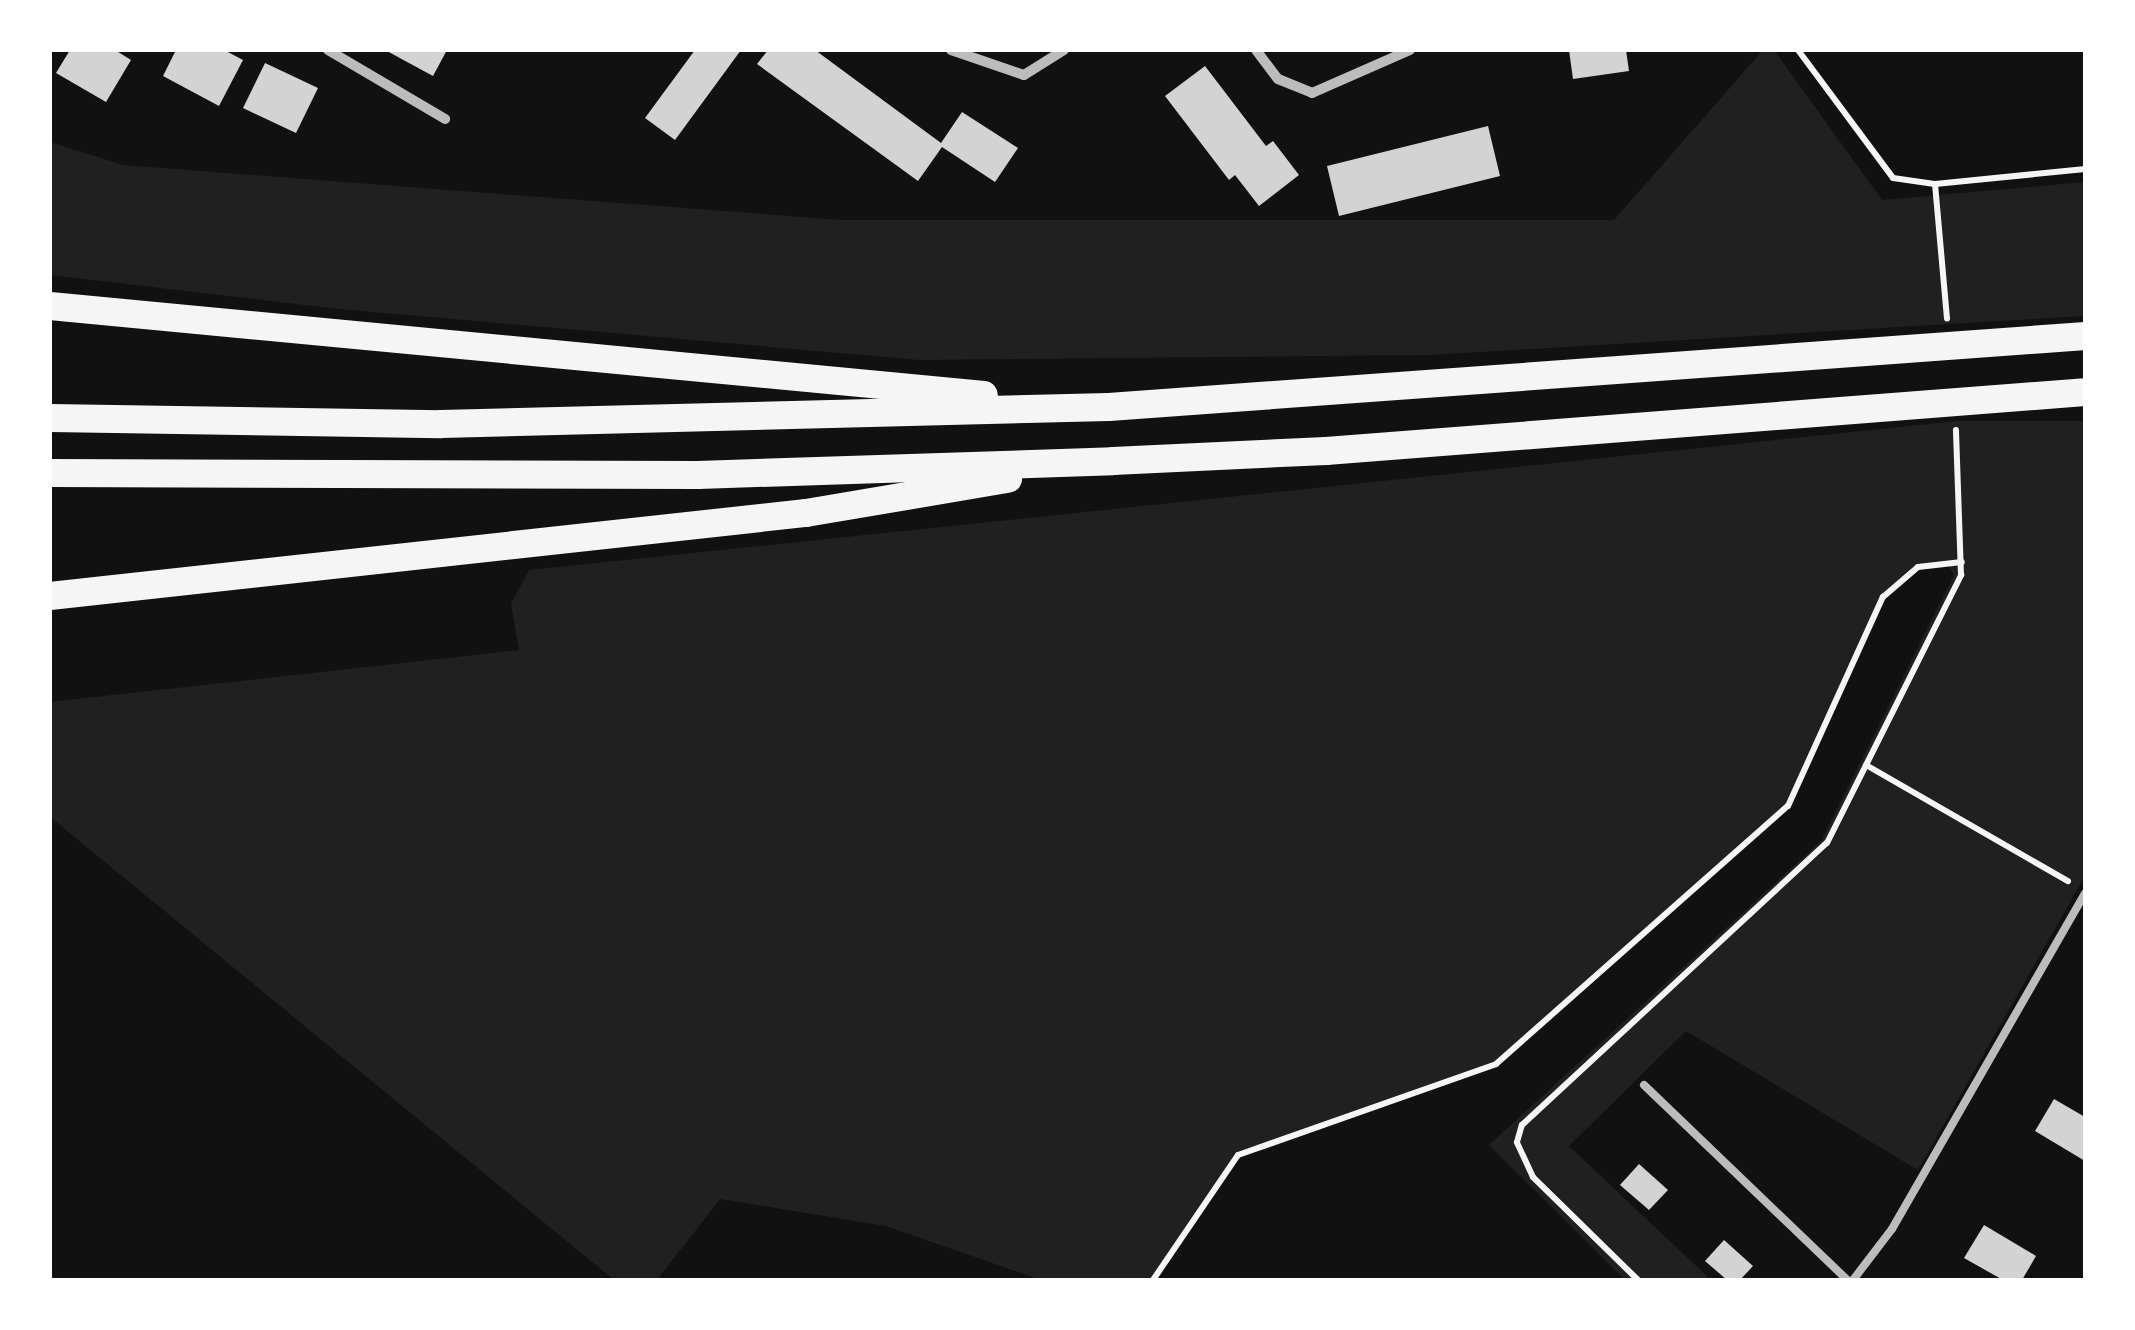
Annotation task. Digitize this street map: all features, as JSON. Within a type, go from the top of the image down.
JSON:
[{"type":"highway","points":[[50,306],[1109,407]]},
{"type":"highway","points":[[50,418],[440,424],[1109,407],[2085,336]]},
{"type":"highway","points":[[50,473],[698,476],[1114,461],[1326,451],[2085,392]]},
{"type":"highway","points":[[50,596],[806,513],[1114,461]]},
{"type":"street","points":[[328,50],[445,120]]},
{"type":"street","points":[[951,50],[1024,75],[1064,50]]},
{"type":"street","points":[[1256,50],[1278,79],[1312,93],[1410,50]]},
{"type":"lane","points":[[1644,1084],[1850,1280],[1892,1229],[2085,892]]},
{"type":"path","points":[[1798,50],[1893,178],[1935,184],[2085,169]]},
{"type":"path","points":[[1935,184],[1942,262]]},
{"type":"path","points":[[1638,1280],[1533,1178],[1518,1142],[1522,1125],[1827,843],[1961,575],[1964,526]]},
{"type":"path","points":[[1153,1280],[1238,1155],[1496,1064],[1788,806],[1883,597],[1918,567],[1962,562]]},
{"type":"path","points":[[1866,764],[2085,892]]},
{"type":"shaded area","points":[[1763,50],[1774,50],[1882,200],[2085,182],[2085,316],[1430,355],[919,360],[339,309],[50,275],[50,142],[123,165],[841,220],[1614,220]]},
{"type":"shaded area","points":[[1957,421],[2085,421],[2085,876],[1918,1170],[1686,1031],[1569,1146],[1711,1280],[1625,1280],[1489,1145],[1821,841],[1954,575],[1947,563],[1919,566],[1883,597],[1788,806],[1496,1064],[1238,1155],[1153,1280],[1041,1280],[886,1226],[720,1199],[657,1280],[614,1280],[50,817],[50,702],[519,650],[511,604],[529,570]]},
{"type":"building","points":[[70,50],[115,50],[131,60],[106,102],[56,73]]},
{"type":"building","points":[[176,50],[224,50],[243,60],[219,106],[163,76]]},
{"type":"building","points":[[385,50],[447,50],[433,76]]},
{"type":"building","points":[[695,50],[741,50],[675,140],[645,118]]},
{"type":"building","points":[[768,50],[815,50],[941,143],[962,112],[1018,148],[995,182],[942,147],[918,181],[757,64]]},
{"type":"building","points":[[1569,50],[1626,50],[1629,71],[1573,79]]},
{"type":"building","points":[[265,63],[318,88],[296,133],[243,108]]},
{"type":"building","points":[[1205,66],[1266,146],[1273,141],[1299,175],[1259,206],[1235,175],[1229,180],[1165,96]]},
{"type":"building","points":[[1488,126],[1500,176],[1339,216],[1327,166]]},
{"type":"building","points":[[2054,1099],[2085,1117],[2085,1161],[2035,1131]]},
{"type":"building","points":[[1639,1164],[1668,1190],[1649,1210],[1620,1185]]},
{"type":"building","points":[[1984,1225],[2036,1256],[2022,1280],[2003,1280],[1964,1258]]},
{"type":"building","points":[[1724,1240],[1753,1266],[1740,1280],[1727,1280],[1705,1261]]}]
